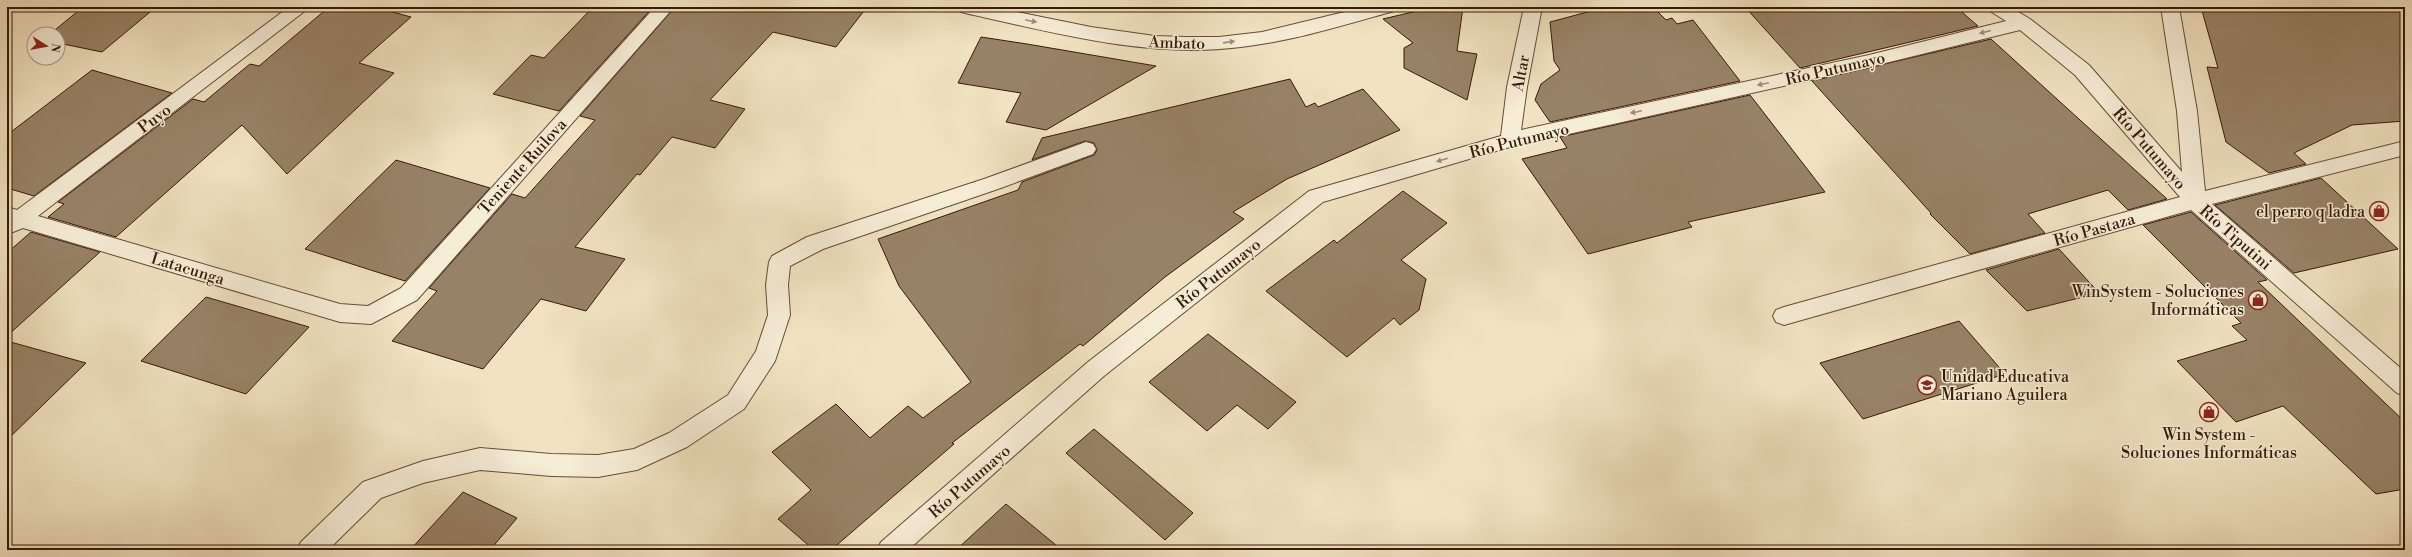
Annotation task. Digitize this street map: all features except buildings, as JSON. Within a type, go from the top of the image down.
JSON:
[{"type":"street","name":"Puyo","points":[[11,220],[301,7]]},
{"type":"street","name":"Teniente Ruilova","points":[[371,315],[408,294],[664,7]]},
{"type":"street","name":"Ambato","points":[[965,7],[1106,37],[1184,43],[1220,43],[1266,37],[1388,7]]},
{"type":"street","name":"Altar","points":[[1510,140],[1517,87],[1533,7]]},
{"type":"street","points":[[1996,7],[2023,23]]},
{"type":"street","name":"Río Tiputini","points":[[2170,7],[2187,111],[2195,201],[2405,386]]},
{"type":"street","name":"Río Putumayo","points":[[890,550],[1096,370],[1316,196],[1510,140],[1869,61],[2023,23],[2082,70],[2195,201]]},
{"type":"street","name":"Río Pastaza","points":[[1784,316],[2195,201],[2405,148]]},
{"type":"street","points":[[310,550],[372,490],[422,472],[480,459],[551,465],[598,466],[637,459],[678,440],[736,402],[767,354],[779,314],[777,285],[780,262],[815,243],[991,184],[1086,149]]},
{"type":"street","name":"Latacunga","points":[[11,220],[340,313],[371,315]]},
{"type":"place","name":"el perro q ladra","points":[[2379,211]]},
{"type":"place","name":"WinSystem - Soluciones Informáticas","points":[[2258,300]]},
{"type":"place","name":"Unidad Educativa Mariano Aguilera","points":[[1927,385]]},
{"type":"place","name":"Win System - Soluciones Informáticas","points":[[2209,412]]}]
